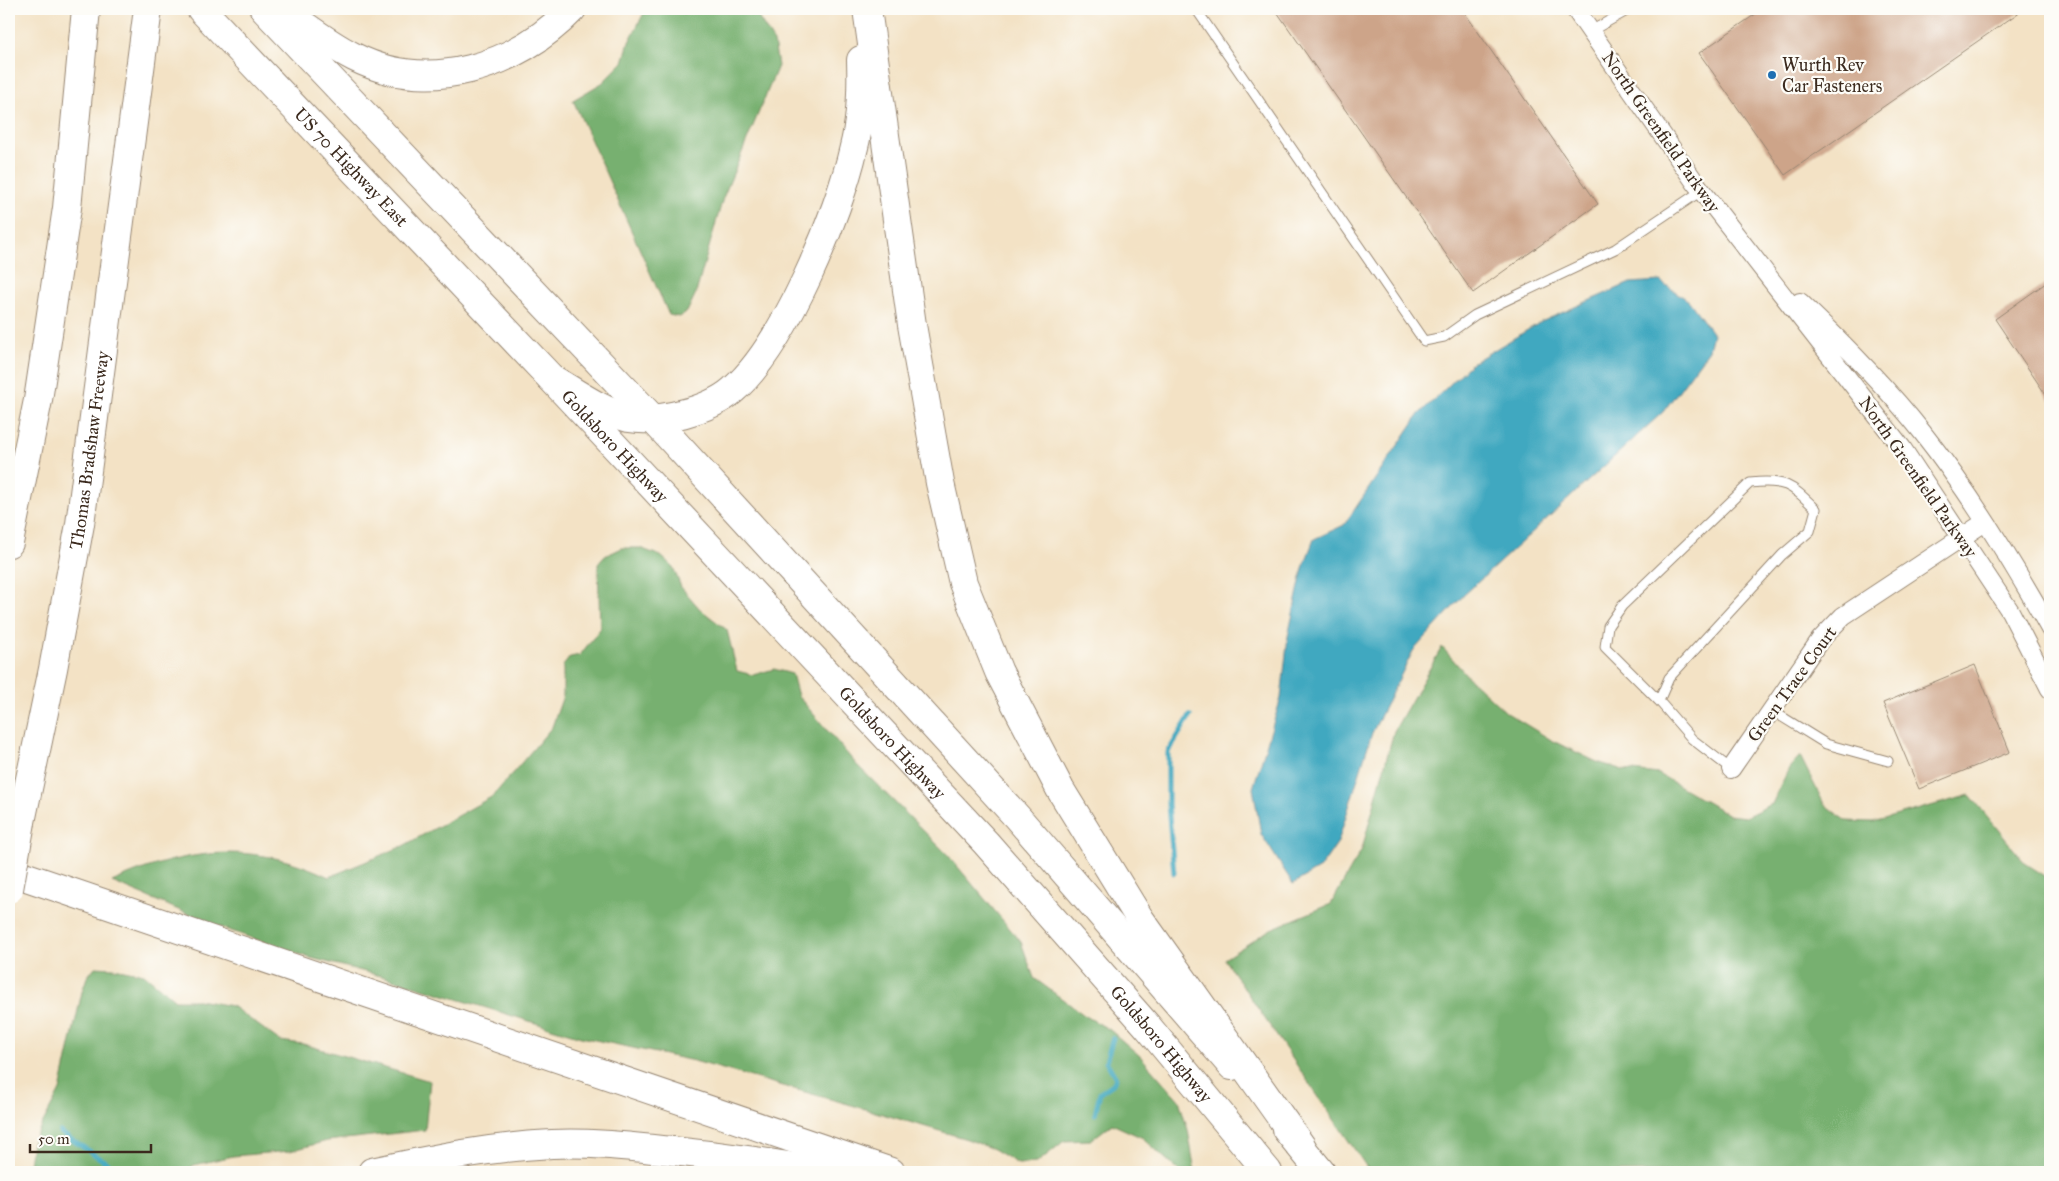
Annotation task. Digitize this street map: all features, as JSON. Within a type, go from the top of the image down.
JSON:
[{"type":"main road","points":[[9,543],[38,400],[67,208],[86,9]]},
{"type":"main road","name":"Thomas Bradshaw Freeway","points":[[9,889],[80,524],[148,9]]},
{"type":"main road","name":"Goldsboro Highway","points":[[201,9],[551,378],[986,844],[1148,1027],[1268,1172]]},
{"type":"main road","points":[[264,9],[652,418],[1017,817],[1302,1147]]},
{"type":"main road","points":[[281,9],[317,36],[355,58],[408,73],[432,74],[455,73],[480,67],[503,58],[547,32],[572,9]]},
{"type":"main road","points":[[551,378],[606,409],[629,418],[652,418],[691,413],[732,390],[769,345],[798,292],[840,200],[855,146],[862,84],[859,9]]},
{"type":"main road","points":[[866,9],[912,325],[940,483],[963,583],[999,672],[1060,789],[1140,919],[1321,1172]]},
{"type":"main road","points":[[9,871],[891,1172]]},
{"type":"main road","points":[[372,1172],[432,1158],[502,1148],[552,1144],[606,1145],[667,1150],[739,1158],[823,1172]]},
{"type":"street","name":"North Greenfield Parkway","points":[[1575,9],[1701,191],[1902,448],[2010,612],[2050,689]]},
{"type":"street","name":"North Greenfield Parkway","points":[[1749,253],[1856,356],[1921,430],[1985,522],[2050,629]]},
{"type":"street","name":"Green Trace Court","points":[[1731,769],[1820,640],[1843,616],[1985,522]]},
{"type":"lane","points":[[1196,9],[1424,341],[1444,337],[1474,316],[1615,250],[1701,191]]},
{"type":"lane","points":[[1591,31],[1630,9]]},
{"type":"lane","points":[[1659,701],[1669,678],[1782,555],[1810,531],[1816,508],[1792,486],[1771,481],[1750,483],[1622,606],[1608,626],[1605,647],[1659,701],[1692,739],[1731,769]]},
{"type":"lane","points":[[1772,710],[1826,744],[1888,761]]},
{"type":"green space","points":[[646,9],[756,9],[758,17],[774,42],[778,66],[723,198],[696,293],[687,312],[679,317],[669,315],[573,100],[602,83],[623,62],[629,42]]},
{"type":"green space","points":[[622,548],[640,548],[661,556],[673,567],[681,587],[700,609],[727,630],[737,671],[753,675],[774,669],[792,674],[798,696],[856,764],[947,854],[1021,942],[1034,978],[1084,1015],[1110,1030],[1140,1056],[1179,1100],[1188,1130],[1195,1172],[1180,1172],[1143,1138],[1112,1124],[1091,1140],[1064,1141],[1037,1163],[1018,1164],[993,1149],[967,1139],[855,1106],[694,1061],[581,1037],[389,978],[307,957],[217,926],[112,882],[166,862],[220,853],[274,858],[301,865],[329,877],[403,846],[493,796],[552,727],[563,696],[563,666],[570,657],[580,655],[600,629],[598,564],[605,556]]},
{"type":"green space","points":[[1442,647],[1470,679],[1507,713],[1553,741],[1597,762],[1623,770],[1659,774],[1729,815],[1745,817],[1772,804],[1789,768],[1800,756],[1824,804],[1846,821],[1873,822],[1970,795],[2025,863],[2050,879],[2050,1172],[1370,1172],[1224,959],[1271,929],[1331,904],[1362,849],[1394,731]]},
{"type":"green space","points":[[95,967],[114,968],[144,974],[175,1000],[198,1000],[232,1006],[280,1041],[303,1044],[430,1081],[425,1130],[327,1141],[290,1151],[233,1156],[194,1165],[185,1172],[28,1172],[32,1143],[60,1090],[82,992],[87,977]]},
{"type":"water","points":[[1660,281],[1689,301],[1713,334],[1709,350],[1663,412],[1464,595],[1413,651],[1372,733],[1338,842],[1320,868],[1293,884],[1261,834],[1253,788],[1281,698],[1288,636],[1303,568],[1314,539],[1344,525],[1419,414],[1472,363],[1541,322],[1586,302],[1630,283]]},
{"type":"building","points":[[1275,9],[1462,9],[1598,204],[1473,293]]},
{"type":"building","points":[[1763,9],[2024,9],[1785,175],[1699,53]]},
{"type":"building","points":[[2050,280],[2050,401],[1995,319]]},
{"type":"building","points":[[1975,665],[2010,752],[1919,789],[1883,703]]},
{"type":"waterway","points":[[1174,873],[1168,804],[1168,752],[1190,716]]},
{"type":"waterway","points":[[1095,1114],[1100,1093],[1113,1084],[1116,1078],[1106,1061],[1113,1038]]},
{"type":"waterway","points":[[60,1132],[121,1172]]},
{"type":"place","name":"Wurth Rev Car Fasteners","points":[[1772,75]]}]
